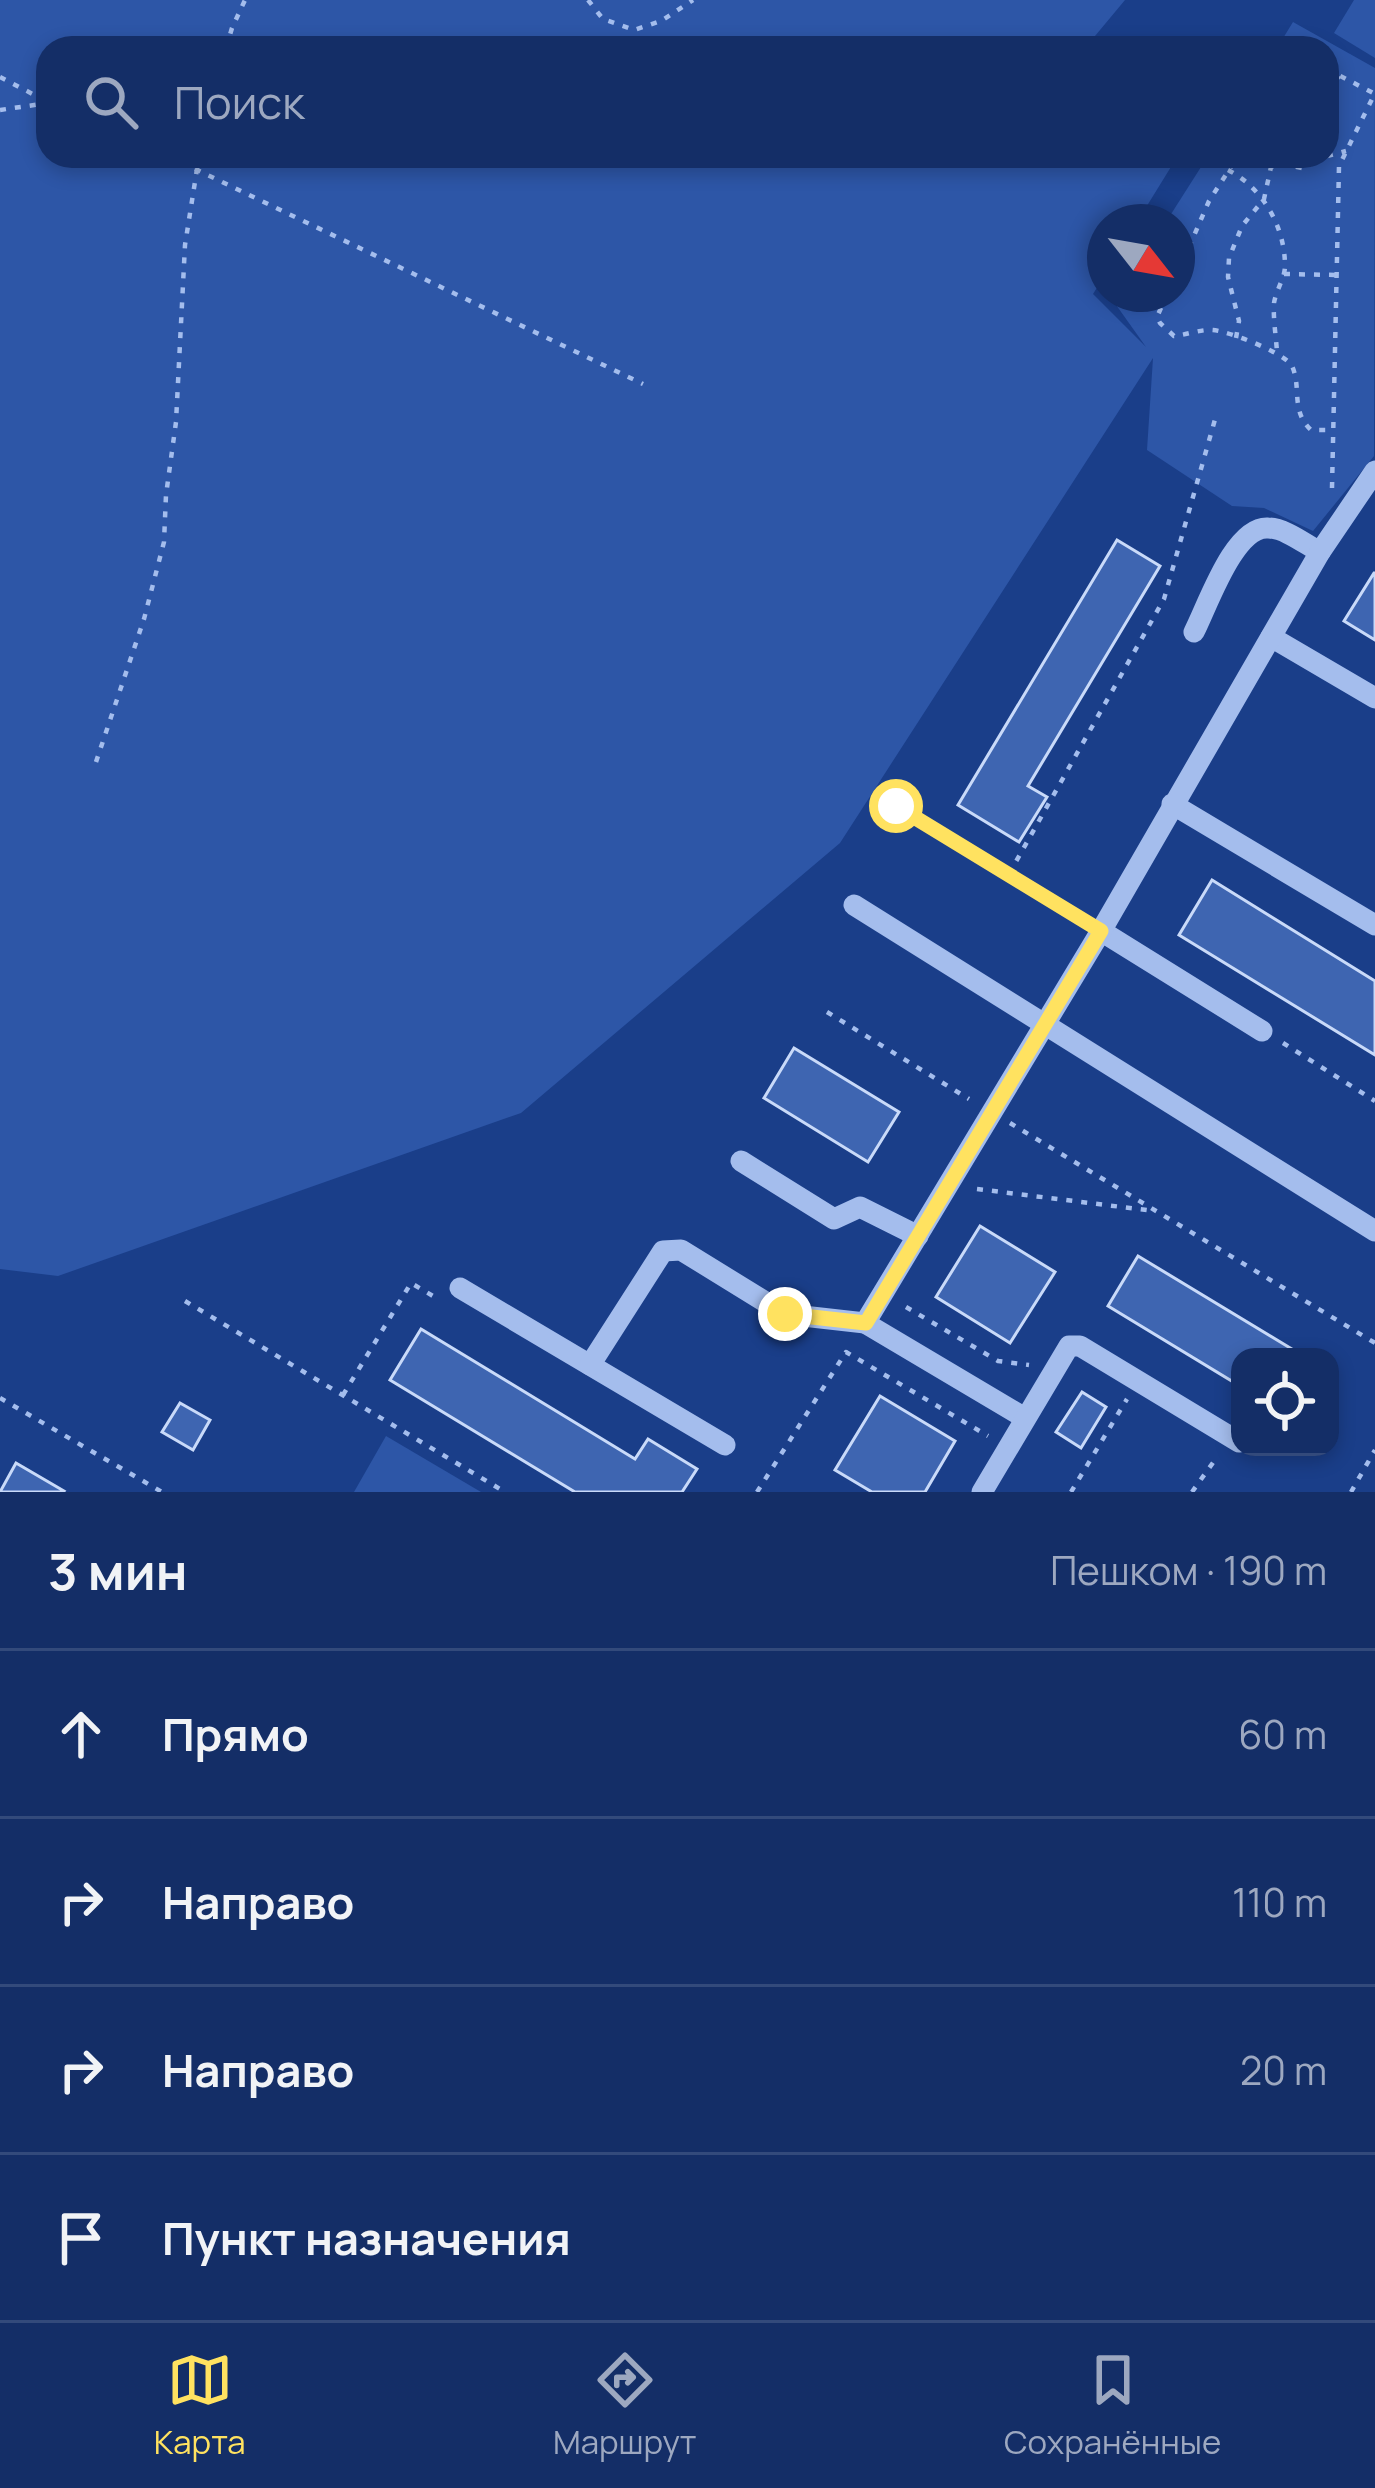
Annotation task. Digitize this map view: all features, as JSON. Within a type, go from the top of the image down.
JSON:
[{"type":"street","points":[[866,1323],[1320,552],[1375,471]]},
{"type":"street","points":[[1194,632],[1238,543],[1255,529],[1274,527],[1320,552]]},
{"type":"street","points":[[1270,637],[1375,698]]},
{"type":"street","points":[[1172,804],[1375,926]]},
{"type":"street","points":[[854,905],[1375,1231]]},
{"type":"street","points":[[1101,931],[1262,1031]]},
{"type":"street","points":[[741,1161],[834,1219],[860,1207],[918,1236]]},
{"type":"street","points":[[590,1365],[663,1251],[681,1250],[785,1314],[866,1323],[1025,1418]]},
{"type":"street","points":[[460,1288],[724,1445]]},
{"type":"street","points":[[982,1492],[1069,1346],[1080,1346],[1231,1437]]},
{"type":"path","points":[[229,36],[245,0]]},
{"type":"path","points":[[589,0],[603,19],[634,31],[661,21],[693,0]]},
{"type":"path","points":[[1339,76],[1375,94],[1339,166]]},
{"type":"path","points":[[0,77],[36,96]]},
{"type":"path","points":[[0,110],[36,104]]},
{"type":"path","points":[[1339,153],[1346,151]]},
{"type":"path","points":[[1236,338],[1239,321],[1228,277],[1229,258],[1242,226],[1264,199],[1271,168]]},
{"type":"path","points":[[1332,494],[1339,168]]},
{"type":"path","points":[[96,761],[144,619],[164,542],[185,245],[197,169],[644,384]]},
{"type":"path","points":[[1195,233],[1228,170],[1264,199],[1274,215],[1286,271],[1274,302],[1277,352]]},
{"type":"path","points":[[1284,274],[1337,275]]},
{"type":"path","points":[[1159,312],[1160,323],[1174,336],[1216,330],[1288,359],[1304,424],[1311,430],[1334,430]]},
{"type":"path","points":[[1009,874],[1164,599],[1216,416]]},
{"type":"path","points":[[896,806],[1101,931]]},
{"type":"path","points":[[827,1012],[1375,1343]]},
{"type":"path","points":[[1262,1031],[1375,1100]]},
{"type":"path","points":[[977,1189],[1160,1212]]},
{"type":"path","points":[[343,1395],[411,1283],[438,1299],[460,1288]]},
{"type":"path","points":[[185,1301],[505,1492]]},
{"type":"path","points":[[906,1307],[998,1361],[1055,1368]]},
{"type":"path","points":[[758,1492],[846,1352],[1007,1449]]},
{"type":"path","points":[[1071,1492],[1138,1382]]},
{"type":"path","points":[[0,1398],[162,1492]]},
{"type":"path","points":[[1192,1492],[1231,1443]]},
{"type":"path","points":[[1351,1492],[1375,1450]]},
{"type":"shaded area","points":[[0,0],[1125,0],[1095,36],[36,36],[36,168],[1170,168],[1148,204],[1087,204],[1087,312],[1111,312],[1146,347],[1121,312],[1195,312],[1195,204],[1177,204],[1200,168],[1339,168],[1339,48],[1375,68],[1374,456],[1313,531],[1264,508],[1232,506],[1147,450],[1153,358],[840,843],[521,1113],[58,1276],[0,1269]]},
{"type":"shaded area","points":[[1354,0],[1375,0],[1375,58],[1334,33]]},
{"type":"shaded area","points":[[1293,22],[1318,36],[1284,36]]},
{"type":"shaded area","points":[[386,1436],[481,1492],[354,1492]]},
{"type":"building","points":[[1117,540],[1160,566],[1028,786],[1047,797],[1019,842],[958,805]]},
{"type":"building","points":[[1375,573],[1375,640],[1344,621]]},
{"type":"building","points":[[1212,880],[1375,981],[1375,1055],[1179,935]]},
{"type":"building","points":[[794,1048],[899,1112],[868,1162],[764,1098]]},
{"type":"building","points":[[980,1226],[1055,1272],[1010,1343],[936,1297]]},
{"type":"building","points":[[1138,1256],[1290,1348],[1231,1348],[1231,1381],[1108,1306]]},
{"type":"building","points":[[421,1329],[635,1459],[648,1439],[697,1469],[682,1492],[575,1492],[390,1380]]},
{"type":"building","points":[[1082,1392],[1106,1407],[1081,1448],[1056,1432]]},
{"type":"building","points":[[880,1396],[955,1441],[925,1492],[872,1492],[835,1470]]},
{"type":"building","points":[[180,1403],[210,1420],[193,1450],[162,1432]]},
{"type":"building","points":[[16,1463],[64,1491],[0,1492]]},
{"type":"route","points":[[785,1314],[866,1323],[1101,931],[896,806]]}]
